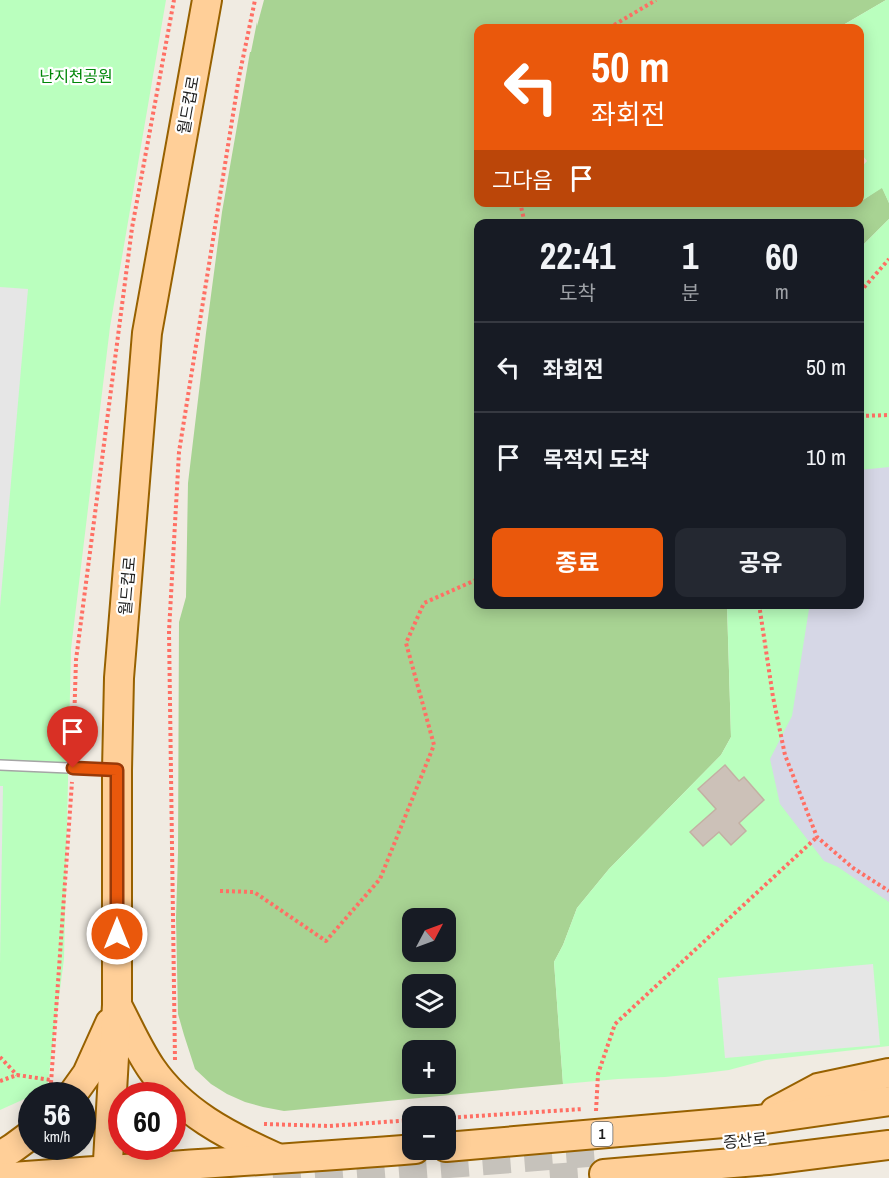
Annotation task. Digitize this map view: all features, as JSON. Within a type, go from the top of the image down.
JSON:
[{"type":"main road","name":"월드컵로","points":[[107,1174],[117,1005],[119,678],[147,333],[207,0]]},
{"type":"main road","points":[[117,1005],[152,1070],[163,1082]]},
{"type":"main road","points":[[75,1082],[87,1074],[117,1005]]},
{"type":"main road","points":[[758,1120],[818,1088],[889,1073]]},
{"type":"main road","name":"1","points":[[456,1146],[758,1120],[889,1101]]},
{"type":"main road","points":[[186,1105],[217,1129],[281,1159]]},
{"type":"main road","name":"증산로","points":[[889,1120],[602,1163],[768,1160],[889,1145]]},
{"type":"main road","points":[[0,1156],[18,1144]]},
{"type":"main road","points":[[0,1178],[107,1174],[402,1150]]},
{"type":"main road","points":[[779,1177],[889,1163]]},
{"type":"lane","points":[[0,765],[117,770]]},
{"type":"path","points":[[61,1082],[76,660],[132,228],[174,0]]},
{"type":"path","points":[[175,1082],[170,631],[179,452],[239,77],[255,0]]},
{"type":"path","points":[[616,24],[656,0]]},
{"type":"path","points":[[864,287],[889,259]]},
{"type":"path","points":[[864,416],[889,416]]},
{"type":"path","points":[[220,891],[254,892],[326,941],[380,879],[434,745],[406,643],[424,603],[474,581]]},
{"type":"path","points":[[760,609],[773,698],[785,755],[817,837],[853,868],[889,891]]},
{"type":"path","points":[[596,1108],[598,1074],[615,1024],[817,837]]},
{"type":"path","points":[[0,1057],[17,1075]]},
{"type":"path","points":[[456,1117],[585,1109]]},
{"type":"green space","name":"난지천공원","points":[[0,0],[166,0],[110,327],[71,649],[64,959],[48,1082],[18,1082],[18,1102],[0,1110]]},
{"type":"green space","points":[[264,0],[886,0],[845,24],[474,24],[474,207],[864,207],[864,199],[882,187],[889,203],[889,219],[864,244],[864,219],[474,219],[474,609],[727,609],[731,737],[721,755],[609,869],[577,908],[554,962],[563,1084],[284,1111],[245,1102],[211,1084],[195,1069],[184,1035],[178,1014],[176,918],[179,622],[186,597],[188,483],[222,212],[251,52]]},
{"type":"green space","points":[[889,0],[889,203],[882,188],[864,199],[864,164],[867,161],[864,157],[864,24],[845,24]]},
{"type":"green space","points":[[889,219],[889,1046],[766,1060],[729,1070],[705,1073],[563,1084],[554,962],[577,908],[609,869],[721,755],[731,737],[727,609],[864,609],[864,244]]},
{"type":"shaded area","points":[[0,287],[28,289],[0,607]]},
{"type":"shaded area","points":[[889,467],[889,902],[838,867],[824,861],[780,804],[770,759],[792,716],[809,609],[864,609],[864,470]]},
{"type":"shaded area","points":[[0,786],[3,786],[0,963]]},
{"type":"shaded area","points":[[873,964],[880,1045],[725,1058],[718,978]]},
{"type":"building","points":[[725,765],[739,781],[744,777],[764,800],[739,823],[746,831],[731,845],[719,832],[703,846],[690,832],[716,809],[698,789]]},
{"type":"tunnel","points":[[273,1178],[600,1152]]},
{"type":"tunnel","points":[[550,1178],[604,1174]]},
{"type":"route","points":[[73,768],[117,770],[117,934]]}]
